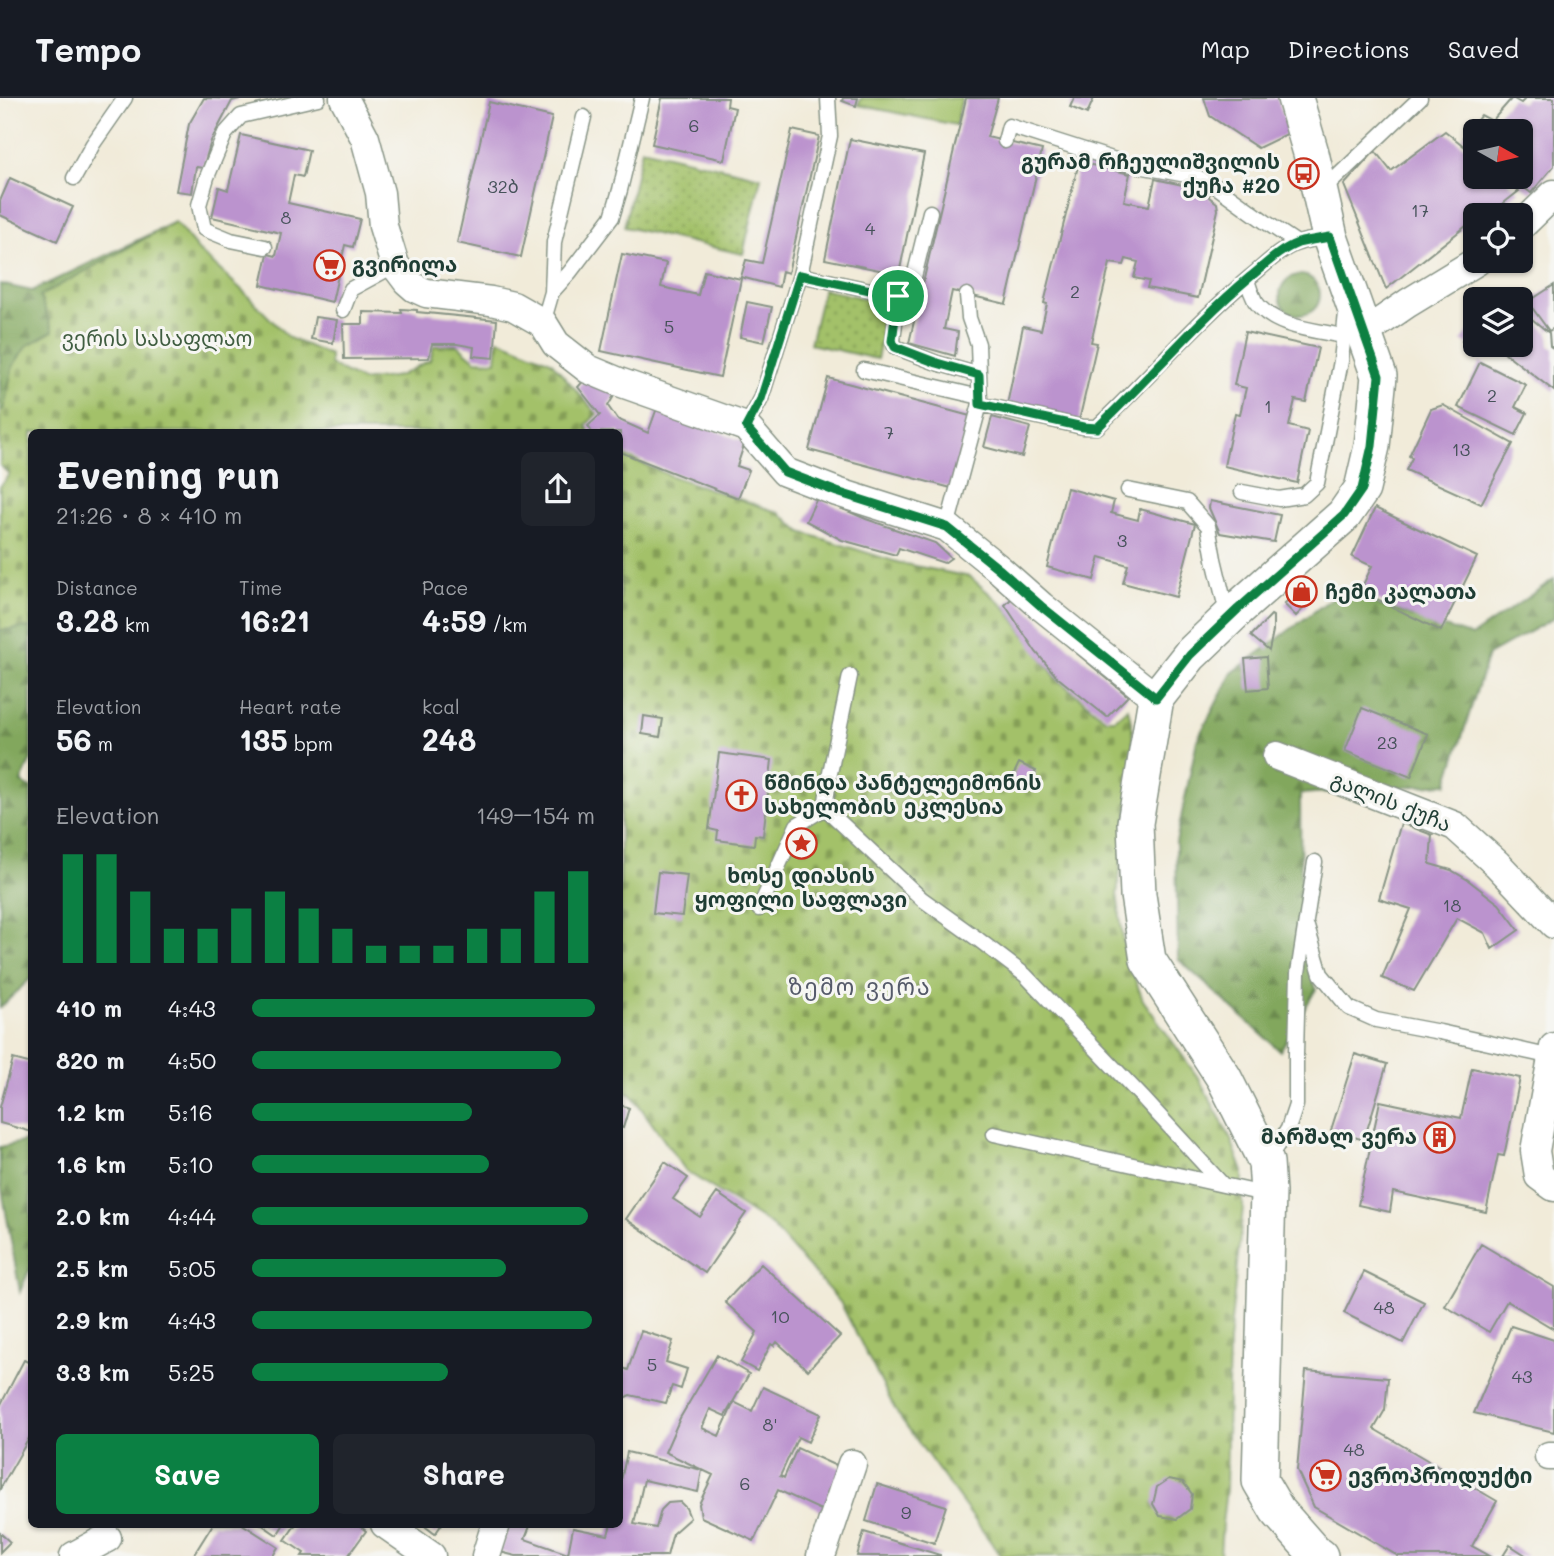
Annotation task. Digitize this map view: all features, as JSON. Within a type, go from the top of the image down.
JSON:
[{"type":"street","points":[[344,98],[365,138],[380,192],[383,226],[395,265],[415,288],[426,293],[513,306],[543,323],[556,344],[588,369],[746,427],[785,472],[837,492],[947,527],[1156,698]]},
{"type":"street","points":[[1300,105],[1320,193],[1314,240],[1349,291],[1354,335],[1379,376],[1372,446],[1362,489],[1344,515],[1228,618],[1190,655],[1156,698],[1135,823],[1138,895],[1149,960],[1223,1078],[1267,1177],[1260,1481],[1277,1510],[1320,1556]]},
{"type":"street","points":[[1533,214],[1554,194]]},
{"type":"street","points":[[1354,335],[1463,270]]},
{"type":"street","name":"გალის ქუჩა","points":[[1277,756],[1455,826],[1497,864],[1554,924]]},
{"type":"street","points":[[1553,1052],[1535,1151],[1539,1176],[1554,1187]]},
{"type":"street","points":[[821,1556],[852,1464]]},
{"type":"street","points":[[391,1528],[431,1556]]},
{"type":"street","points":[[486,1556],[495,1528]]},
{"type":"street","points":[[74,1556],[107,1538]]},
{"type":"lane","points":[[74,178],[93,144],[125,98]]},
{"type":"lane","points":[[265,247],[231,240],[204,229],[199,205],[207,177],[225,134],[241,117],[318,98]]},
{"type":"lane","points":[[552,292],[612,217],[642,98]]},
{"type":"lane","points":[[746,427],[761,399],[800,275],[830,136],[826,98]]},
{"type":"lane","points":[[1320,193],[1420,98]]},
{"type":"lane","points":[[543,323],[552,292],[554,242],[584,117]]},
{"type":"lane","points":[[1005,141],[1009,126],[1128,164],[1197,177],[1217,187],[1267,223],[1314,240]]},
{"type":"lane","points":[[800,275],[898,296],[907,293],[912,285],[930,212]]},
{"type":"lane","points":[[864,370],[1083,427],[1097,428],[1247,280],[1278,254],[1314,240]]},
{"type":"lane","points":[[343,310],[351,289],[395,265]]},
{"type":"lane","points":[[1241,492],[1279,499],[1304,495],[1317,483],[1340,361],[1354,335],[1290,325],[1269,315],[1256,302],[1247,280]]},
{"type":"lane","points":[[947,527],[980,401],[978,344],[969,318],[967,295]]},
{"type":"lane","points":[[898,296],[892,341],[895,347],[979,375]]},
{"type":"lane","points":[[1128,490],[1187,502],[1208,526],[1228,618]]},
{"type":"lane","points":[[825,808],[849,677]]},
{"type":"lane","points":[[759,909],[797,825],[825,808]]},
{"type":"lane","points":[[825,808],[922,900],[1025,975],[1223,1185]]},
{"type":"lane","points":[[994,1134],[1255,1192],[1267,1177],[1296,1105],[1298,973],[1315,862]]},
{"type":"lane","points":[[1306,923],[1321,974],[1349,1008],[1376,1020],[1553,1052]]},
{"type":"green space","points":[[861,98],[962,98],[956,125],[858,105]]},
{"type":"green space","points":[[642,149],[761,177],[743,254],[624,227]]},
{"type":"green space","points":[[175,222],[40,296],[53,331],[27,346],[13,366],[4,408],[0,412],[0,284],[32,291]]},
{"type":"green space","name":"ვერის სასაფლაო","points":[[175,222],[198,250],[289,338],[330,355],[330,365],[362,381],[399,376],[430,360],[434,346],[458,345],[475,360],[496,361],[498,339],[551,361],[597,414],[586,425],[588,429],[28,429],[28,627],[0,630],[0,487],[9,474],[0,465],[0,412],[4,408],[13,366],[27,346],[53,331],[40,296]]},
{"type":"green space","points":[[1300,275],[1314,281],[1320,295],[1314,309],[1300,315],[1286,309],[1280,295],[1286,281]]},
{"type":"green space","points":[[823,289],[889,304],[877,359],[810,344]]},
{"type":"green space","points":[[623,455],[671,476],[780,513],[801,532],[900,563],[970,577],[1004,606],[1057,679],[1106,719],[1115,719],[1128,708],[1134,763],[1117,894],[1125,953],[1143,1000],[1199,1079],[1230,1137],[1243,1172],[1243,1207],[1229,1342],[1226,1489],[1220,1556],[1001,1556],[897,1413],[840,1302],[771,1225],[686,1171],[631,1094],[623,1093]]},
{"type":"green space","points":[[1554,579],[1554,618],[1488,655],[1447,784],[1300,794],[1301,925],[1316,989],[1280,1051],[1178,959],[1176,842],[1197,740],[1232,673],[1340,592],[1472,636]]},
{"type":"green space","points":[[28,627],[28,766],[21,782],[28,786],[28,981],[0,1008],[0,630]]},
{"type":"green space","points":[[28,1141],[28,1273],[20,1292],[0,1179],[0,1147]]},
{"type":"building","points":[[204,98],[240,99],[232,101],[211,141],[203,168],[196,167],[192,193],[176,191],[189,124]]},
{"type":"building","points":[[662,98],[728,98],[727,106],[735,108],[724,160],[652,144]]},
{"type":"building","points":[[843,98],[858,98],[856,106],[842,101]]},
{"type":"building","points":[[966,98],[998,98],[987,137],[1042,150],[1006,304],[952,291],[944,329],[958,332],[955,356],[909,343]]},
{"type":"building","points":[[1074,98],[1094,98],[1087,114],[1070,107]]},
{"type":"building","points":[[1204,98],[1277,98],[1289,133],[1258,148],[1210,116]]},
{"type":"building","points":[[1512,98],[1521,103],[1526,98],[1554,98],[1554,166],[1531,193],[1526,189],[1533,189],[1533,119],[1494,119]]},
{"type":"building","points":[[489,102],[552,117],[521,257],[457,243]]},
{"type":"building","points":[[792,130],[819,136],[788,273],[782,271],[779,287],[741,277],[746,260],[762,263]]},
{"type":"building","points":[[1445,131],[1463,145],[1463,189],[1519,191],[1504,203],[1463,203],[1463,228],[1386,289],[1344,185],[1375,151],[1391,171]]},
{"type":"building","points":[[241,135],[309,150],[303,177],[294,175],[288,203],[360,219],[353,247],[345,245],[332,302],[261,285],[268,254],[276,256],[281,233],[212,217],[219,187],[228,190]]},
{"type":"building","points":[[850,139],[924,154],[899,274],[825,259]]},
{"type":"building","points":[[1079,162],[1130,174],[1124,201],[1149,206],[1155,179],[1210,191],[1209,197],[1217,203],[1218,210],[1198,298],[1147,288],[1149,281],[1134,278],[1138,262],[1126,259],[1124,265],[1110,263],[1091,342],[1097,343],[1079,421],[1007,405],[1023,326],[1041,330],[1047,304],[1044,303]]},
{"type":"building","points":[[10,178],[73,207],[57,241],[0,215],[0,201]]},
{"type":"building","points":[[622,254],[666,263],[661,287],[698,295],[704,271],[741,279],[720,377],[601,351]]},
{"type":"building","points":[[1554,285],[1554,328],[1549,331],[1533,309],[1533,299]]},
{"type":"building","points":[[747,302],[772,307],[764,342],[740,337]]},
{"type":"building","points":[[401,309],[497,320],[494,358],[473,356],[474,347],[432,344],[429,358],[344,359],[343,324],[363,324],[363,312],[402,313]]},
{"type":"building","points":[[315,317],[337,320],[333,343],[311,339]]},
{"type":"building","points":[[1533,320],[1549,333],[1550,346],[1554,349],[1554,391],[1510,357],[1533,357]]},
{"type":"building","points":[[1245,332],[1318,348],[1306,402],[1295,400],[1289,426],[1308,431],[1297,483],[1224,466],[1235,413],[1240,414],[1246,388],[1234,385]]},
{"type":"building","points":[[1480,362],[1526,385],[1515,407],[1527,413],[1516,435],[1458,407]]},
{"type":"building","points":[[587,377],[615,394],[608,406],[617,419],[648,433],[657,408],[745,442],[737,466],[749,470],[738,498],[623,453],[623,429],[590,429],[588,426],[600,415],[578,387]]},
{"type":"building","points":[[828,378],[970,416],[951,488],[809,450]]},
{"type":"building","points":[[1443,405],[1513,444],[1481,504],[1406,470],[1412,458],[1409,456],[1431,409]]},
{"type":"building","points":[[992,417],[1030,427],[1022,457],[984,447]]},
{"type":"building","points":[[1067,488],[1114,501],[1111,513],[1138,520],[1140,509],[1195,524],[1176,597],[1123,583],[1128,565],[1100,557],[1094,580],[1047,567]]},
{"type":"building","points":[[817,498],[866,519],[935,543],[951,558],[944,563],[899,548],[896,555],[842,540],[806,521]]},
{"type":"building","points":[[1210,501],[1280,515],[1274,542],[1220,533],[1209,508]]},
{"type":"building","points":[[1375,508],[1477,557],[1441,631],[1360,591],[1372,566],[1352,557]]},
{"type":"building","points":[[1305,584],[1315,594],[1296,616],[1284,604]]},
{"type":"building","points":[[1014,596],[1055,635],[1128,696],[1107,717],[1057,677],[1036,652],[1005,605]]},
{"type":"building","points":[[1271,615],[1273,631],[1269,651],[1251,636]]},
{"type":"building","points":[[1266,657],[1268,688],[1248,690],[1245,659]]},
{"type":"building","points":[[1362,708],[1428,734],[1411,777],[1345,751]]},
{"type":"building","points":[[644,716],[663,719],[660,737],[642,734]]},
{"type":"building","name":"წმინდა პანტელეიმონის სახელობის ეკლესია","points":[[719,753],[772,760],[763,836],[755,835],[754,845],[717,840],[718,831],[709,829]]},
{"type":"building","points":[[1019,763],[1036,771],[1029,788],[1011,780]]},
{"type":"building","points":[[1401,823],[1432,835],[1430,864],[1451,870],[1468,880],[1499,904],[1519,930],[1492,949],[1485,933],[1457,918],[1414,991],[1382,978],[1411,909],[1379,899]]},
{"type":"building","points":[[658,872],[687,875],[682,916],[653,913]]},
{"type":"building","points":[[1355,1054],[1387,1064],[1364,1140],[1331,1130]]},
{"type":"building","points":[[13,1059],[28,1063],[28,1131],[0,1123],[0,1107]]},
{"type":"building","name":"მარშალ ვერა","points":[[1472,1068],[1520,1078],[1504,1156],[1498,1155],[1486,1212],[1393,1192],[1390,1212],[1358,1205],[1380,1101],[1461,1118]]},
{"type":"building","points":[[623,1106],[629,1108],[623,1128]]},
{"type":"building","points":[[665,1162],[688,1178],[673,1199],[700,1217],[717,1193],[746,1213],[705,1273],[626,1219]]},
{"type":"building","points":[[1481,1244],[1554,1287],[1554,1329],[1507,1301],[1489,1332],[1445,1306]]},
{"type":"building","points":[[761,1264],[840,1336],[808,1370],[777,1342],[774,1346],[771,1344],[757,1371],[741,1362],[757,1332],[725,1302]]},
{"type":"building","points":[[1364,1272],[1424,1302],[1403,1343],[1344,1313]]},
{"type":"building","points":[[1511,1326],[1554,1340],[1554,1432],[1474,1413]]},
{"type":"building","points":[[641,1331],[673,1341],[666,1362],[687,1369],[681,1389],[672,1386],[666,1403],[630,1395],[623,1398],[623,1368],[628,1370]]},
{"type":"building","points":[[717,1355],[749,1374],[725,1416],[710,1409],[702,1428],[719,1436],[734,1402],[752,1411],[763,1387],[821,1414],[808,1442],[798,1437],[780,1476],[784,1478],[797,1448],[843,1469],[823,1511],[778,1490],[754,1541],[701,1517],[699,1504],[713,1475],[665,1452],[680,1418]]},
{"type":"building","points":[[24,1360],[28,1362],[28,1440],[0,1489],[0,1406]]},
{"type":"building","points":[[1306,1371],[1388,1378],[1385,1410],[1374,1429],[1497,1501],[1472,1546],[1490,1556],[1398,1556],[1314,1507],[1297,1470]]},
{"type":"building","points":[[627,1452],[702,1470],[698,1492],[644,1480],[634,1524],[656,1528],[661,1510],[668,1503],[680,1502],[690,1518],[673,1533],[667,1556],[516,1556],[500,1552],[508,1528],[529,1528],[525,1539],[568,1554],[573,1528],[608,1535],[610,1528],[623,1528],[623,1471]]},
{"type":"building","points":[[1169,1479],[1183,1482],[1192,1494],[1190,1509],[1177,1519],[1160,1516],[1153,1504],[1157,1487]]},
{"type":"building","points":[[877,1484],[946,1506],[934,1543],[866,1521]]},
{"type":"building","points":[[210,1528],[248,1528],[278,1547],[273,1556],[193,1556]]},
{"type":"building","points":[[267,1528],[281,1528],[277,1535]]},
{"type":"building","points":[[293,1528],[362,1528],[366,1531],[348,1556],[302,1556],[304,1553],[285,1540]]},
{"type":"building","points":[[427,1528],[439,1528],[435,1534]]},
{"type":"building","points":[[864,1532],[940,1555],[940,1556],[857,1556]]},
{"type":"building","points":[[0,1533],[10,1542],[0,1552]]},
{"type":"building","points":[[1510,1545],[1527,1556],[1503,1556]]},
{"type":"place","name":"გურამ რჩეულიშვილის ქუჩა #20","points":[[1303,174]]},
{"type":"place","name":"გვირილა","points":[[329,265]]},
{"type":"place","name":"ჩემი კალათა","points":[[1302,592]]},
{"type":"place","name":"წმინდა პანტელეიმონის სახელობის ეკლესია","points":[[741,795]]},
{"type":"place","name":"ხოსე დიასის ყოფილი საფლავი","points":[[801,844]]},
{"type":"place","name":"მარშალ ვერა","points":[[1440,1137]]},
{"type":"place","name":"ევროპროდუქტი","points":[[1325,1476]]},
{"type":"district","name":"ზემო ვერა","points":[[860,987]]},
{"type":"route","points":[[1330,237],[1379,376],[1372,446],[1362,489],[1344,515],[1190,655],[1156,698],[947,527],[837,492],[785,472],[746,427],[761,399],[800,275],[898,296],[892,341],[895,347],[979,375],[980,404],[1097,428],[1240,285],[1278,254],[1297,243],[1330,237]]}]
